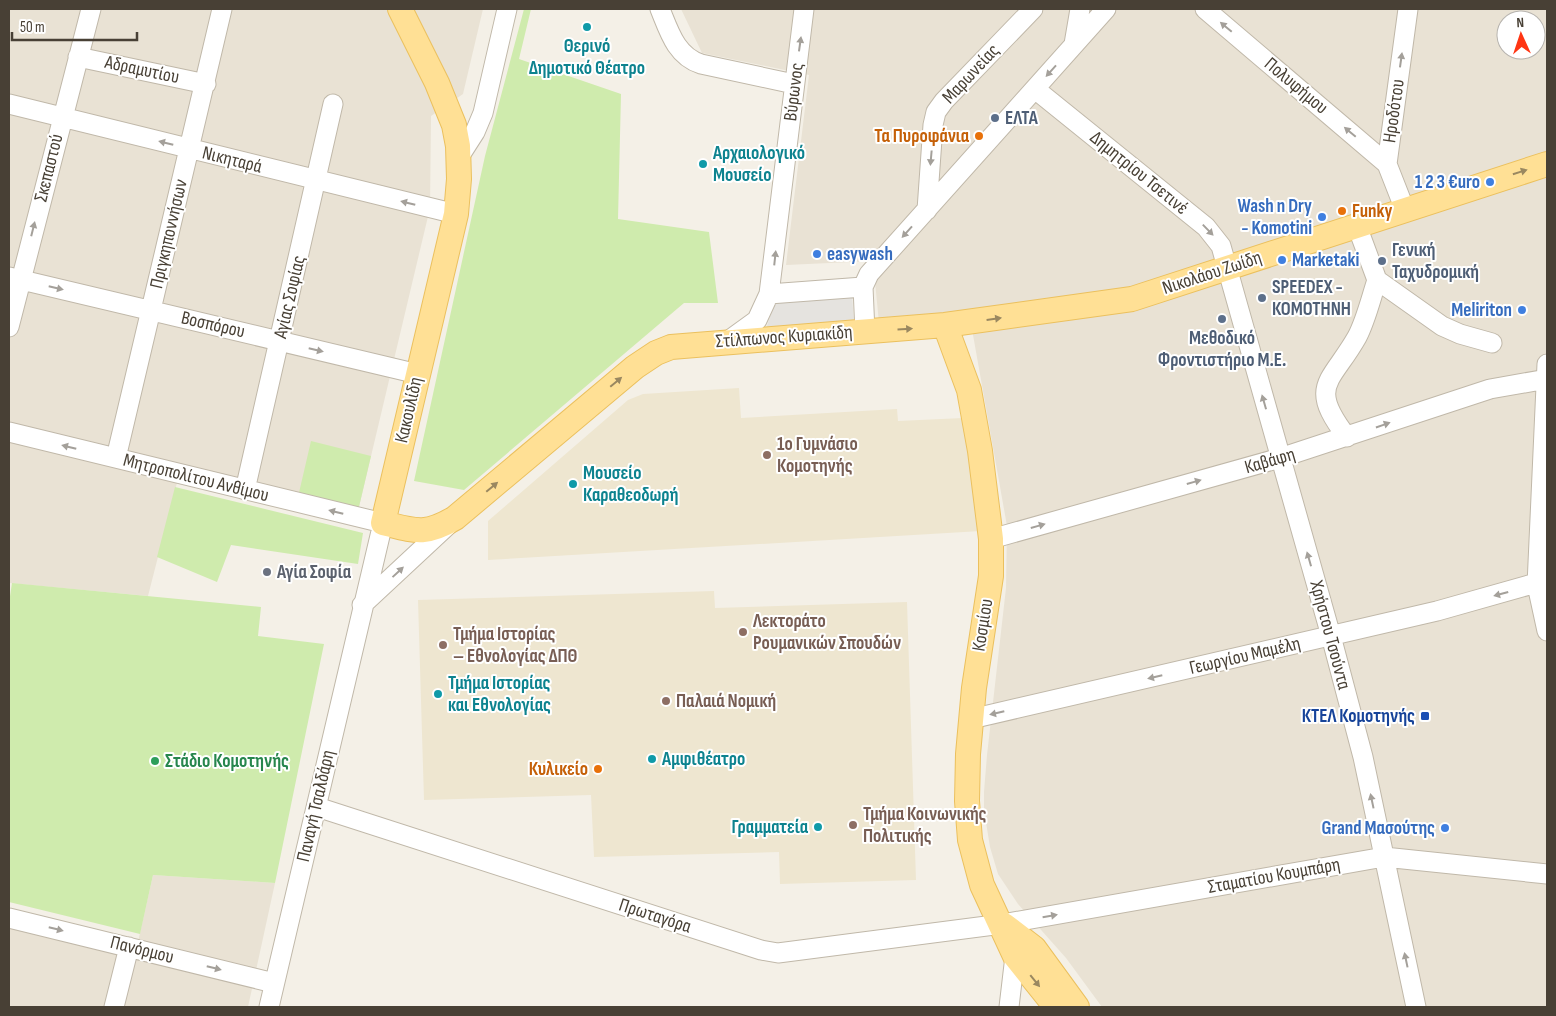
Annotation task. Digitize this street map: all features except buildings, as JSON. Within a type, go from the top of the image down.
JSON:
[{"type":"main road","name":"Κακουλίδη","points":[[383,523],[456,214],[459,157],[452,119],[400,9]]},
{"type":"main road","name":"Νικολάου Ζωίδη","points":[[865,332],[946,326],[1132,298],[1547,164]]},
{"type":"main road","name":"Κοσμίου","points":[[946,326],[969,390],[980,450],[991,539],[991,576],[971,719],[967,786],[970,840],[982,884],[1016,956],[1056,1007]]},
{"type":"main road","name":"Στίλπωνος Κυριακίδη","points":[[383,523],[413,530],[427,531],[438,528],[455,518],[648,358],[671,347],[728,341],[865,332]]},
{"type":"main road","name":"Κοσμίου","points":[[1002,924],[1034,948],[1077,1007]]},
{"type":"street","name":"Πριγκηποννήσων","points":[[116,458],[188,149],[206,84],[222,9]]},
{"type":"street","points":[[459,157],[475,132],[483,114],[507,9]]},
{"type":"street","points":[[660,9],[678,49],[694,62],[794,84]]},
{"type":"street","name":"Βύρωνος","points":[[728,341],[757,320],[769,294],[804,9]]},
{"type":"street","name":"Μαρωνείας","points":[[927,210],[933,125],[936,112],[944,101],[1034,9]]},
{"type":"street","points":[[1074,45],[1080,9]]},
{"type":"street","points":[[769,294],[864,287],[869,274],[1106,9]]},
{"type":"street","name":"Πολυφήμου","points":[[1205,9],[1387,164]]},
{"type":"street","name":"Ηροδότου","points":[[1405,210],[1387,164],[1408,9]]},
{"type":"street","name":"Σκεπαστού","points":[[9,327],[15,278],[62,118],[88,12]]},
{"type":"street","name":"Αδραμυτίου","points":[[78,57],[206,84]]},
{"type":"street","name":"Δημητρίου Τσετινέ","points":[[1035,89],[1206,227],[1221,246],[1227,268]]},
{"type":"street","name":"Νικηταρά","points":[[9,104],[456,214]]},
{"type":"street","name":"Αγίας Σοφίας","points":[[245,490],[333,104]]},
{"type":"street","points":[[1357,226],[1377,280],[1442,326],[1460,334],[1492,343]]},
{"type":"street","name":"Χρήστου Τσούντα","points":[[1227,268],[1331,636],[1362,757],[1416,1007]]},
{"type":"street","name":"Βοσπόρου","points":[[15,278],[418,374]]},
{"type":"street","points":[[1348,437],[1330,415],[1326,394],[1327,382],[1358,334],[1377,280]]},
{"type":"street","name":"Στίλπωνος Κυριακίδη","points":[[864,287],[865,332]]},
{"type":"street","points":[[1547,374],[1542,582],[1547,631]]},
{"type":"street","name":"Καβάφη","points":[[991,539],[1280,458],[1490,389],[1547,374]]},
{"type":"street","name":"Μητροπολίτου Ανθίμου","points":[[9,432],[383,523]]},
{"type":"street","points":[[362,605],[455,518]]},
{"type":"street","name":"Κακουλίδη","points":[[362,605],[383,523]]},
{"type":"street","name":"Γεωργίου Μαμέλη","points":[[971,719],[1331,636],[1542,582]]},
{"type":"street","name":"Παναγή Τσαλδάρη","points":[[269,1007],[317,807],[362,605]]},
{"type":"street","name":"Πρωταγόρα","points":[[317,807],[767,952],[789,953],[1002,924]]},
{"type":"street","name":"Σταματίου Κουμπάρη","points":[[1002,924],[1384,857],[1547,874]]},
{"type":"street","name":"Πανόρμου","points":[[9,918],[274,983]]},
{"type":"street","points":[[114,1007],[129,947]]},
{"type":"street","points":[[1009,1007],[1016,956]]},
{"type":"shaded area","points":[[9,9],[483,9],[463,94],[431,116],[430,208],[358,511],[181,467],[148,596],[9,583]]},
{"type":"shaded area","points":[[681,9],[1547,9],[1547,1007],[1102,1007],[1066,958],[1018,904],[998,874],[990,847],[984,810],[987,755],[1006,588],[1007,526],[970,318],[879,323],[873,261],[786,265],[809,75],[702,53]]},
{"type":"shaded area","points":[[852,293],[854,324],[766,329],[776,298]]},
{"type":"shaded area","name":"1ο Γυμνάσιο Κομοτηνής","points":[[739,388],[741,418],[897,409],[898,421],[963,418],[981,531],[488,560],[488,521],[628,400],[643,394]]},
{"type":"shaded area","name":"Παλαιά Νομική","points":[[714,591],[715,608],[907,602],[916,880],[780,884],[779,852],[594,857],[591,795],[424,800],[418,600]]},
{"type":"shaded area","points":[[153,875],[275,883],[248,1007],[9,1007],[9,924],[135,955]]},
{"type":"green space","points":[[524,9],[531,9],[519,59],[621,94],[618,219],[709,232],[718,303],[684,303],[464,490],[414,481],[485,156]]},
{"type":"green space","points":[[311,441],[371,456],[358,511],[298,497]]},
{"type":"green space","points":[[175,487],[363,533],[358,564],[231,545],[217,582],[157,557]]},
{"type":"green space","name":"Στάδιο Κομοτηνής","points":[[12,583],[261,607],[258,636],[324,644],[275,883],[153,875],[140,934],[9,902],[9,603]]},
{"type":"place","name":"Θερινό Δημοτικό Θέατρο","points":[[587,27]]},
{"type":"place","name":"ΕΛΤΑ","points":[[995,118]]},
{"type":"place","name":"Τα Πυροφάνια","points":[[979,136]]},
{"type":"place","name":"Αρχαιολογικό Μουσείο","points":[[703,164]]},
{"type":"place","name":"1 2 3 €uro","points":[[1490,182]]},
{"type":"place","name":"Funky","points":[[1342,211]]},
{"type":"place","name":"Wash n Dry - Komotini","points":[[1322,217]]},
{"type":"place","name":"easywash","points":[[817,254]]},
{"type":"place","name":"Marketaki","points":[[1282,260]]},
{"type":"place","name":"Γενική Ταχυδρομική","points":[[1382,261]]},
{"type":"place","name":"SPEEDEX - ΚΟΜΟΤΗΝΗ","points":[[1262,298]]},
{"type":"place","name":"Meliriton","points":[[1522,310]]},
{"type":"place","name":"Μεθοδικό Φροντιστήριο Μ.Ε.","points":[[1222,319]]},
{"type":"place","name":"1ο Γυμνάσιο Κομοτηνής","points":[[767,455]]},
{"type":"place","name":"Μουσείο Καραθεοδωρή","points":[[573,484]]},
{"type":"place","name":"Αγία Σοφία","points":[[267,572]]},
{"type":"place","name":"Λεκτοράτο Ρουμανικών Σπουδών","points":[[743,632]]},
{"type":"place","name":"Τμήμα Ιστορίας – Εθνολογίας ΔΠΘ","points":[[443,645]]},
{"type":"place","name":"Τμήμα Ιστορίας και Εθνολογίας","points":[[438,694]]},
{"type":"place","name":"Παλαιά Νομική","points":[[666,701]]},
{"type":"place","name":"ΚΤΕΛ Κομοτηνής","points":[[1425,716]]},
{"type":"place","name":"Αμφιθέατρο","points":[[652,759]]},
{"type":"place","name":"Στάδιο Κομοτηνής","points":[[155,761]]},
{"type":"place","name":"Κυλικείο","points":[[598,769]]},
{"type":"place","name":"Τμήμα Κοινωνικής Πολιτικής","points":[[853,825]]},
{"type":"place","name":"Γραμματεία","points":[[818,827]]},
{"type":"place","name":"Grand Μασούτης","points":[[1445,828]]}]
